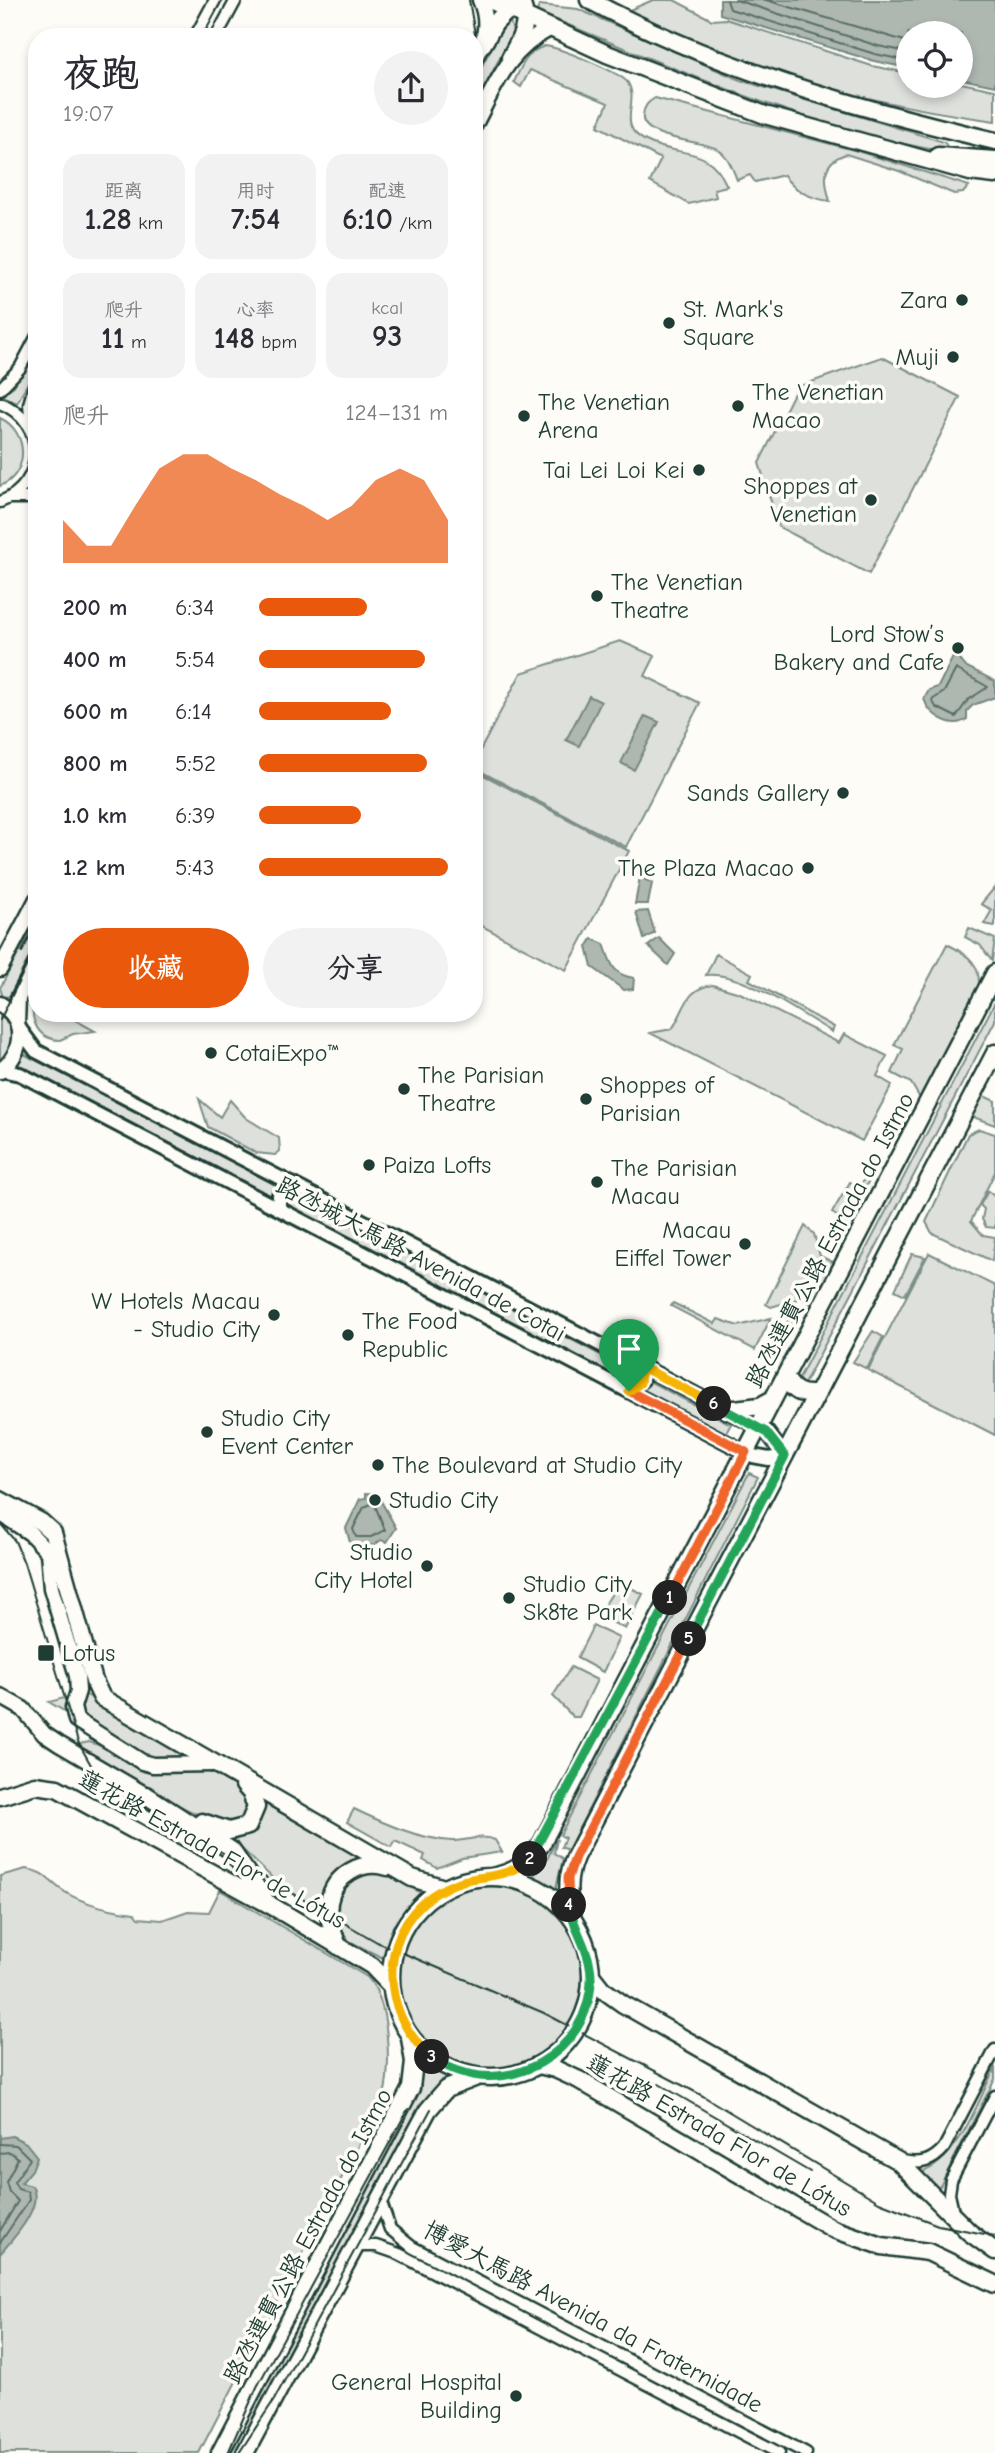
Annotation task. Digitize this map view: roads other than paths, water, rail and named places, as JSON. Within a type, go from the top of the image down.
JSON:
[{"type":"main road","points":[[481,0],[487,21],[483,39]]},
{"type":"main road","points":[[489,0],[517,2]]},
{"type":"main road","points":[[579,0],[598,2],[619,15],[711,59],[766,79],[924,124],[995,141]]},
{"type":"main road","points":[[483,43],[517,2]]},
{"type":"main road","points":[[517,2],[526,18],[549,29],[765,115],[900,153],[995,175]]},
{"type":"main road","points":[[483,109],[523,31],[526,18]]},
{"type":"main road","points":[[510,58],[524,44],[549,29]]},
{"type":"main road","points":[[924,124],[995,132]]},
{"type":"main road","points":[[900,153],[995,160]]},
{"type":"main road","points":[[0,969],[28,916]]},
{"type":"main road","name":"路氹連貫公路 Estrada do Istmo","points":[[491,1877],[516,1869],[532,1858],[542,1843],[995,973]]},
{"type":"main road","points":[[0,1070],[17,1052],[18,998],[28,979]]},
{"type":"main road","points":[[0,1004],[12,1015],[18,1026]]},
{"type":"main road","points":[[573,1919],[567,1891],[570,1869],[575,1857],[995,1053]]},
{"type":"main road","points":[[785,1377],[795,1390],[810,1395],[817,1393]]},
{"type":"main road","points":[[726,1410],[760,1406],[774,1398]]},
{"type":"main road","points":[[0,1500],[41,1522],[52,1533],[99,1694],[212,1764],[395,1869],[422,1883],[444,1888]]},
{"type":"main road","name":"蓮花路 Estrada Flor de Lótus","points":[[0,1513],[30,1533],[48,1552],[51,1588],[78,1676],[78,1691],[73,1707],[78,1723],[142,1762],[153,1765],[212,1764]]},
{"type":"main road","name":"蓮花路 Estrada Flor de Lótus","points":[[0,1696],[23,1709],[44,1734],[146,1795]]},
{"type":"main road","points":[[146,1795],[218,1829],[235,1832],[248,1826],[256,1807],[251,1793],[236,1778]]},
{"type":"main road","name":"蓮花路 Estrada Flor de Lótus","points":[[0,1796],[35,1785],[57,1788],[272,1906],[372,1966],[391,1986]]},
{"type":"main road","points":[[146,1795],[232,1851],[272,1906]]},
{"type":"main road","points":[[338,1946],[329,1912],[335,1886],[344,1875],[363,1866],[381,1864],[395,1869]]},
{"type":"main road","points":[[491,1877],[514,1880],[537,1888],[556,1901],[573,1919],[583,1936],[591,1975],[586,2009],[578,2028],[567,2042],[539,2065],[505,2076],[480,2076],[436,2060],[409,2034],[397,2011],[391,1986],[392,1962],[403,1927],[425,1901],[444,1888],[467,1880],[491,1877]]},
{"type":"main road","points":[[591,1975],[603,1989],[623,2004],[898,2161],[958,2222],[995,2251]]},
{"type":"main road","name":"路氹連貫公路 Estrada do Istmo","points":[[220,2453],[411,2088],[414,2062],[409,2034]]},
{"type":"main road","name":"蓮花路 Estrada Flor de Lótus","points":[[539,2065],[555,2068],[579,2080],[833,2229],[882,2246],[928,2252],[995,2284]]},
{"type":"main road","name":"路氹連貫公路 Estrada do Istmo","points":[[248,2450],[355,2246],[439,2095],[464,2080],[480,2076]]},
{"type":"street","points":[[200,28],[215,0]]},
{"type":"street","points":[[214,28],[231,7]]},
{"type":"street","points":[[220,28],[231,7]]},
{"type":"street","points":[[0,389],[20,368],[28,353]]},
{"type":"street","points":[[0,403],[16,411],[28,425]]},
{"type":"street","points":[[4,500],[28,481]]},
{"type":"street","points":[[4,500],[28,499]]},
{"type":"street","name":"路氹城大馬路 Avenida de Cotai","points":[[0,1070],[20,1074],[746,1452],[762,1458],[785,1456],[777,1444],[758,1427],[36,1051],[18,1026]]},
{"type":"street","points":[[279,1209],[279,1195],[292,1184]]},
{"type":"street","points":[[629,1391],[640,1383],[642,1367]]},
{"type":"street","points":[[898,2161],[912,2164],[935,2158],[944,2148],[995,2050]]},
{"type":"street","points":[[958,2222],[951,2209],[951,2180],[995,2096]]},
{"type":"street","name":"博愛大馬路 Avenida da Fraternidade","points":[[380,2200],[390,2229],[405,2243],[806,2453]]},
{"type":"street","name":"博愛大馬路 Avenida da Fraternidade","points":[[355,2246],[376,2246],[399,2254],[779,2453]]},
{"type":"street","points":[[688,2405],[694,2394]]},
{"type":"water","points":[[720,0],[995,0],[995,86],[973,81],[973,21],[896,21],[896,66],[720,14]]},
{"type":"water","points":[[955,653],[965,666],[995,681],[995,697],[973,705],[967,711],[967,719],[955,723],[936,715],[924,699],[929,690],[938,687]]},
{"type":"water","points":[[589,696],[601,702],[579,746],[566,740]]},
{"type":"water","points":[[645,716],[659,722],[634,770],[621,763]]},
{"type":"water","points":[[640,877],[652,883],[648,904],[635,904]]},
{"type":"water","points":[[648,911],[655,933],[644,939],[636,912]]},
{"type":"water","points":[[659,938],[675,954],[668,965],[648,946]]},
{"type":"water","points":[[592,939],[604,944],[617,971],[634,978],[633,989],[624,990],[592,967],[587,947]]},
{"type":"water","points":[[366,1493],[377,1494],[396,1528],[387,1542],[381,1540],[373,1546],[365,1543],[351,1546],[346,1528],[360,1499],[366,1498]]},
{"type":"water","points":[[12,2136],[26,2143],[37,2157],[32,2170],[21,2183],[32,2186],[35,2194],[26,2222],[0,2254],[0,2138]]},
{"type":"tram line","points":[[469,0],[474,28]]},
{"type":"tram line","points":[[22,952],[28,940]]},
{"type":"tram line","points":[[0,1020],[28,962]]},
{"type":"tram line","points":[[0,1523],[15,1541],[24,1563],[78,1742],[91,1765],[123,1795],[377,1942],[544,2013],[703,2096],[879,2202],[938,2225],[995,2236]]},
{"type":"tram line","points":[[659,2084],[810,2172]]},
{"type":"tram line","points":[[228,2453],[257,2387],[408,2109]]},
{"type":"tram line","points":[[239,2453],[274,2400],[431,2109]]},
{"type":"place","name":"Zara","points":[[962,300]]},
{"type":"place","name":"St. Mark's Square","points":[[669,323]]},
{"type":"place","name":"Muji","points":[[953,357]]},
{"type":"place","name":"The Venetian Macao","points":[[738,406]]},
{"type":"place","name":"The Venetian Arena","points":[[524,416]]},
{"type":"place","name":"Tai Lei Loi Kei","points":[[699,470]]},
{"type":"place","name":"Shoppes at Venetian","points":[[871,500]]},
{"type":"place","name":"The Venetian Theatre","points":[[597,596]]},
{"type":"place","name":"Lord Stow’s Bakery and Cafe","points":[[958,648]]},
{"type":"place","name":"Sands Gallery","points":[[843,793]]},
{"type":"place","name":"The Plaza Macao","points":[[808,868]]},
{"type":"place","name":"CotaiExpo™","points":[[211,1053]]},
{"type":"place","name":"The Parisian Theatre","points":[[404,1089]]},
{"type":"place","name":"Shoppes of Parisian","points":[[586,1099]]},
{"type":"place","name":"Paiza Lofts","points":[[369,1165]]},
{"type":"place","name":"The Parisian Macau","points":[[597,1182]]},
{"type":"place","name":"Macau Eiffel Tower","points":[[745,1244]]},
{"type":"place","name":"W Hotels Macau - Studio City","points":[[274,1315]]},
{"type":"place","name":"The Food Republic","points":[[348,1335]]},
{"type":"place","name":"Studio City Event Center","points":[[207,1432]]},
{"type":"place","name":"The Boulevard at Studio City","points":[[378,1465]]},
{"type":"place","name":"Studio City","points":[[375,1500]]},
{"type":"place","name":"Studio City Hotel","points":[[427,1566]]},
{"type":"place","name":"Studio City Sk8te Park","points":[[509,1598]]},
{"type":"place","name":"Lotus","points":[[46,1653]]},
{"type":"place","name":"General Hospital Building","points":[[516,2396]]}]
